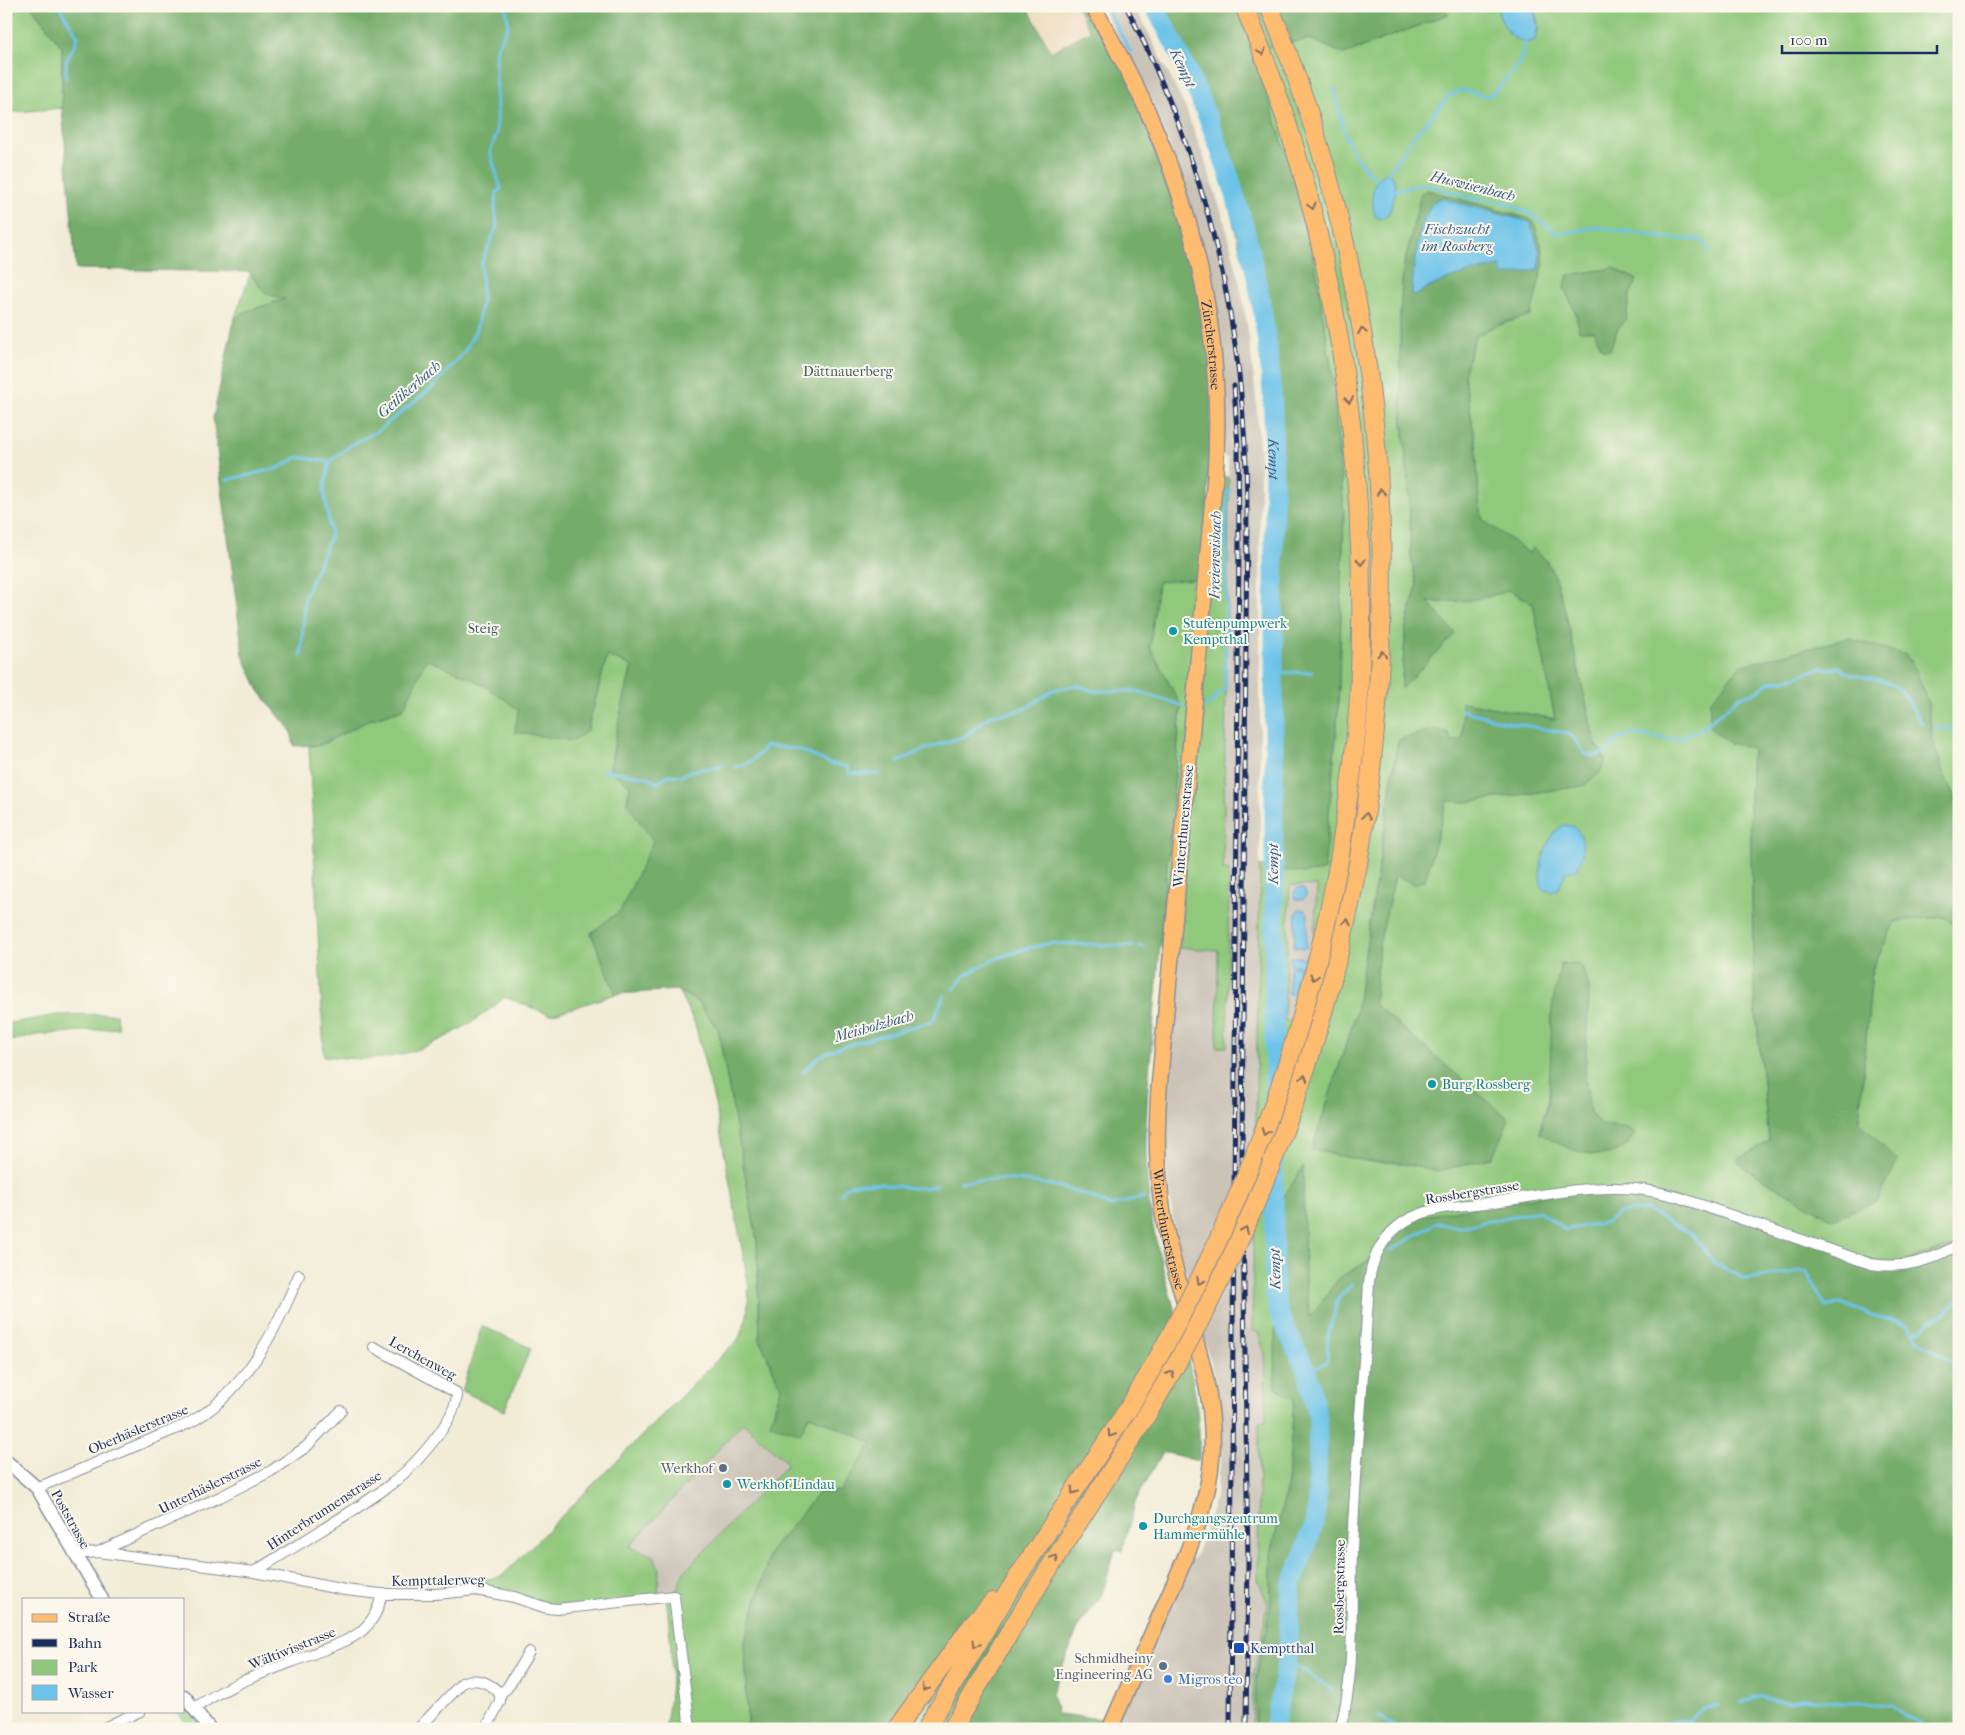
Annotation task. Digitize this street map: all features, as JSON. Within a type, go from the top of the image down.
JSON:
[{"type":"highway","points":[[926,1729],[1020,1573],[1130,1406],[1201,1279],[1257,1153],[1285,1075],[1325,932],[1339,861],[1354,752],[1360,669],[1360,541],[1351,421],[1335,312],[1311,204],[1279,98],[1244,6]]},
{"type":"highway","points":[[952,1729],[1029,1600],[1146,1416],[1218,1288],[1282,1143],[1303,1081],[1328,1000],[1358,864],[1373,763],[1382,643],[1383,530],[1377,446],[1363,336],[1340,226],[1307,108],[1269,6]]},
{"type":"highway","points":[[896,1729],[975,1621],[1020,1573]]},
{"type":"main road","name":"Zürcherstrasse","points":[[1093,6],[1142,98],[1168,162],[1197,255],[1210,322],[1217,384],[1217,446],[1194,707]]},
{"type":"main road","name":"Winterthurerstrasse","points":[[1110,1729],[1189,1550],[1205,1499],[1212,1452],[1208,1390],[1166,1232],[1157,1163],[1159,1088],[1194,707]]},
{"type":"street","name":"Rossbergstrasse","points":[[1340,1729],[1347,1705],[1352,1666],[1353,1538],[1371,1269],[1377,1250],[1396,1228],[1412,1218],[1438,1210],[1574,1191],[1620,1188],[1648,1190],[1678,1197],[1871,1264],[1889,1266],[1918,1262],[1939,1256],[1959,1244]]},
{"type":"street","name":"Oberhäslerstrasse","points":[[37,1488],[188,1424],[204,1415],[234,1385],[268,1344],[299,1275]]},
{"type":"street","name":"Lerchenweg","points":[[374,1347],[449,1388],[457,1396]]},
{"type":"street","name":"Hinterbrunnenstrasse","points":[[254,1572],[387,1487],[420,1456],[443,1428],[454,1407],[457,1396]]},
{"type":"street","name":"Unterhäslerstrasse","points":[[74,1554],[98,1552],[220,1497],[271,1471],[306,1447],[341,1411]]},
{"type":"street","name":"Poststrasse","points":[[6,1460],[37,1488],[101,1598]]},
{"type":"street","name":"Kempttalerweg","points":[[98,1552],[254,1572],[345,1590],[381,1594],[436,1594],[476,1590],[514,1597],[558,1609],[674,1596],[690,1729]]},
{"type":"street","name":"Wältiwisstrasse","points":[[194,1709],[251,1679],[348,1640],[369,1625],[381,1594]]},
{"type":"street","points":[[500,1694],[508,1688],[529,1652]]},
{"type":"street","points":[[418,1729],[468,1679],[477,1679],[500,1694],[500,1701],[486,1729]]},
{"type":"street","points":[[185,1697],[210,1729]]},
{"type":"street","points":[[102,1729],[138,1712]]},
{"type":"shaded area","points":[[1027,6],[1077,6],[1090,31],[1051,52]]},
{"type":"shaded area","points":[[1101,6],[1135,6],[1185,107],[1206,163],[1224,220],[1239,278],[1249,337],[1256,397],[1260,456],[1260,866],[1252,1331],[1258,1332],[1265,1354],[1266,1422],[1259,1423],[1258,1579],[1268,1604],[1253,1678],[1252,1729],[1110,1729],[1170,1592],[1197,1553],[1216,1496],[1221,1458],[1221,1416],[1216,1382],[1175,1233],[1166,1164],[1157,1163],[1172,947],[1219,950],[1217,1046],[1227,1047],[1229,870],[1223,870],[1229,494],[1228,457],[1224,457],[1225,381],[1221,344],[1200,239],[1179,171],[1153,103]]},
{"type":"shaded area","points":[[1290,885],[1317,886],[1310,1022],[1284,1020]],"holes":[[[1302,888],[1306,896],[1298,900],[1295,892]],[[1301,909],[1308,914],[1306,948],[1294,947],[1296,914]]]},
{"type":"shaded area","points":[[743,1422],[788,1464],[684,1572],[674,1596],[658,1598],[659,1570],[628,1547]]},
{"type":"green space","points":[[6,6],[31,6],[62,47],[62,108],[6,113]]},
{"type":"green space","name":"Dättnauerberg","points":[[31,6],[1027,6],[1051,52],[1090,31],[1077,6],[1093,6],[1153,124],[1213,336],[1206,578],[1158,582],[1150,647],[1181,706],[1148,1085],[1146,1123],[1147,1180],[1155,1236],[1191,1374],[1199,1431],[1199,1461],[1163,1452],[1136,1500],[1122,1551],[1115,1550],[1101,1598],[1079,1625],[1052,1694],[1057,1714],[1113,1720],[1110,1729],[741,1729],[747,1722],[745,1641],[770,1552],[819,1492],[840,1491],[873,1443],[810,1415],[800,1433],[770,1424],[781,1388],[760,1340],[757,1240],[718,1029],[698,1003],[678,990],[616,994],[591,933],[621,910],[653,841],[627,803],[630,785],[610,770],[618,724],[632,666],[607,656],[587,731],[573,741],[515,732],[518,710],[475,680],[426,660],[403,709],[369,720],[320,745],[294,746],[291,731],[259,691],[243,656],[213,418],[234,320],[244,312],[285,299],[264,291],[251,272],[76,269],[62,108],[62,47]]},
{"type":"green space","points":[[1159,6],[1442,6],[1449,14],[1344,54],[1310,39],[1252,50],[1294,177],[1316,269],[1332,374],[1344,512],[1338,711],[1324,871],[1304,873],[1281,870],[1271,677],[1266,395],[1255,306],[1229,206],[1228,156],[1207,103]]},
{"type":"green space","points":[[1442,6],[1497,6],[1504,26],[1519,41],[1526,42],[1533,41],[1538,29],[1533,6],[1959,6],[1959,803],[1943,773],[1932,737],[1928,704],[1911,660],[1729,743],[1752,747],[1750,799],[1754,994],[1769,1141],[1738,1160],[1746,1169],[1832,1219],[1898,1161],[1859,1122],[1872,970],[1895,921],[1944,917],[1959,927],[1959,1244],[1918,1262],[1373,1258],[1339,1278],[1310,1318],[1305,1283],[1302,1168],[1275,1387],[1294,1399],[1288,1483],[1271,1554],[1271,1605],[1256,1677],[1255,1729],[1252,1729],[1253,1678],[1268,1604],[1258,1579],[1259,1422],[1266,1422],[1265,1354],[1258,1332],[1252,1331],[1260,866],[1304,873],[1324,871],[1338,711],[1344,512],[1332,374],[1316,269],[1294,177],[1252,50],[1310,39],[1344,54],[1449,14]],"holes":[[[1392,176],[1395,195],[1388,214],[1375,216],[1373,200]],[[1427,190],[1533,220],[1531,315],[1497,325],[1475,336],[1464,375],[1476,444],[1479,503],[1482,520],[1529,553],[1533,549],[1554,575],[1564,606],[1596,747],[1601,750],[1605,762],[1599,773],[1583,786],[1466,802],[1447,801],[1425,880],[1415,884],[1395,875],[1379,945],[1374,1004],[1508,1119],[1438,1171],[1394,1162],[1372,1162],[1312,1150],[1356,1013],[1398,740],[1453,743],[1463,737],[1463,702],[1555,719],[1533,603],[1508,590],[1488,597],[1469,600],[1427,602],[1455,634],[1401,688],[1406,626],[1417,586],[1411,558],[1409,491],[1401,404],[1400,315],[1403,270],[1421,194]],[[1614,268],[1637,280],[1630,294],[1626,318],[1617,330],[1610,350],[1602,349],[1594,330],[1579,330],[1576,313],[1564,288]],[[1290,885],[1317,886],[1310,1022],[1284,1020]],[[1560,963],[1581,965],[1589,987],[1585,1077],[1590,1113],[1601,1125],[1630,1130],[1539,1133],[1549,1100]]]},
{"type":"green space","points":[[1427,190],[1533,220],[1541,244],[1544,262],[1531,315],[1497,325],[1475,336],[1464,374],[1476,444],[1479,503],[1483,520],[1529,553],[1533,548],[1546,560],[1554,575],[1564,606],[1596,747],[1601,750],[1605,762],[1599,773],[1583,786],[1466,802],[1447,801],[1425,880],[1415,884],[1395,876],[1379,945],[1374,1004],[1509,1119],[1492,1158],[1438,1171],[1394,1162],[1372,1162],[1312,1150],[1356,1013],[1398,740],[1433,729],[1447,732],[1453,742],[1463,737],[1462,702],[1555,719],[1533,603],[1509,590],[1489,597],[1469,600],[1428,602],[1455,634],[1401,689],[1406,626],[1417,586],[1411,558],[1409,491],[1401,404],[1400,315],[1403,270],[1421,193]],"holes":[[[1438,198],[1540,252],[1539,269],[1503,276],[1501,266],[1489,268],[1456,276],[1415,296],[1412,295],[1415,258],[1421,228],[1431,204]]]},
{"type":"green space","points":[[1614,268],[1637,280],[1630,294],[1626,318],[1617,330],[1610,350],[1602,349],[1594,331],[1579,331],[1576,313],[1564,288],[1568,275]]},
{"type":"green space","points":[[251,272],[257,283],[265,291],[287,299],[244,312],[234,320]]},
{"type":"green space","points":[[1215,476],[1228,477],[1229,494],[1223,870],[1229,870],[1227,1047],[1217,1047],[1218,950],[1160,946],[1181,706],[1150,647],[1158,581],[1205,578]]},
{"type":"green space","points":[[1848,638],[1906,655],[1916,670],[1928,704],[1932,737],[1943,773],[1959,803],[1959,927],[1944,917],[1895,921],[1872,970],[1859,1122],[1898,1161],[1877,1201],[1832,1219],[1746,1169],[1737,1160],[1769,1141],[1754,994],[1750,799],[1752,748],[1729,743],[1710,728],[1710,702],[1740,666]]},
{"type":"green space","points":[[607,656],[632,666],[618,724],[610,770],[630,785],[627,803],[654,841],[621,910],[591,933],[616,994],[551,1015],[505,997],[478,1018],[448,1036],[415,1050],[375,1059],[324,1056],[309,746],[321,745],[369,720],[403,709],[426,660],[454,669],[497,692],[518,710],[587,731]]},
{"type":"green space","points":[[1561,963],[1581,965],[1589,987],[1585,1077],[1590,1113],[1601,1125],[1623,1127],[1635,1134],[1624,1148],[1611,1153],[1601,1155],[1579,1152],[1539,1133],[1549,1100],[1552,1006]]},
{"type":"green space","points":[[678,990],[698,1003],[718,1029],[757,1240],[760,1340],[781,1388],[770,1424],[810,1415],[873,1443],[745,1641],[747,1723],[741,1729],[665,1729],[671,1680],[670,1630],[666,1597],[674,1596],[684,1572],[788,1464],[743,1422],[629,1547],[654,1556],[659,1570],[658,1598],[557,1609],[461,1591],[469,1583],[502,1576],[739,1338],[747,1317],[749,1287],[716,1108],[695,1024]]},
{"type":"green space","points":[[116,1014],[118,1028],[36,1035],[6,1042],[6,1024],[56,1015]]},
{"type":"green space","points":[[1303,1167],[1305,1283],[1310,1317],[1339,1278],[1373,1258],[1411,1218],[1574,1191],[1648,1190],[1889,1266],[1959,1244],[1959,1729],[1255,1729],[1256,1677],[1271,1605],[1271,1554],[1288,1483],[1294,1399],[1275,1387],[1275,1310],[1281,1201]]},
{"type":"green space","points":[[482,1326],[531,1348],[504,1411],[462,1391]]},
{"type":"green space","points":[[185,1697],[210,1729],[191,1729],[177,1712],[185,1712]]},
{"type":"water","points":[[1497,6],[1533,6],[1538,27],[1535,40],[1525,43],[1514,38],[1503,24]]},
{"type":"water","points":[[1388,173],[1395,181],[1395,192],[1388,214],[1381,219],[1376,217],[1374,212],[1373,191],[1378,179]]},
{"type":"water","name":"Fischzucht im Rossberg","points":[[1440,198],[1530,222],[1540,252],[1539,269],[1503,276],[1501,266],[1489,268],[1456,276],[1415,296],[1412,295],[1415,257],[1422,226],[1433,203]]},
{"type":"water","points":[[1564,825],[1577,829],[1582,841],[1582,856],[1577,869],[1565,873],[1559,888],[1552,892],[1543,889],[1540,874],[1541,864],[1548,844],[1558,829]]},
{"type":"water","points":[[1300,888],[1306,894],[1300,900],[1294,894]]},
{"type":"water","points":[[1299,909],[1305,910],[1308,914],[1306,948],[1294,947],[1296,914]]},
{"type":"water","points":[[1290,957],[1309,958],[1309,966],[1290,965]]},
{"type":"water","points":[[1290,967],[1305,967],[1304,995],[1288,994]]},
{"type":"pier","points":[[1307,955],[1310,956],[1303,1006],[1294,1006]]},
{"type":"waterway","points":[[59,6],[78,37],[66,62],[66,78]]},
{"type":"waterway","name":"Geilikerbach","points":[[227,480],[279,468],[298,457],[330,462],[351,445],[379,430],[434,386],[465,351],[476,330],[482,301],[481,264],[497,226],[495,205],[497,192],[501,189],[490,152],[497,133],[496,50],[508,26],[506,6]]},
{"type":"waterway","points":[[1105,6],[1131,52]]},
{"type":"waterway","name":"Kempt","points":[[1154,6],[1178,51],[1199,97],[1218,144],[1234,193],[1248,242],[1259,292],[1272,392],[1274,490],[1274,1292],[1281,1319],[1307,1371],[1318,1419],[1317,1506],[1313,1528],[1291,1587],[1287,1659],[1274,1729]]},
{"type":"waterway","points":[[1655,6],[1663,8],[1671,6]]},
{"type":"waterway","points":[[1388,173],[1413,137],[1450,95],[1462,90],[1486,96],[1494,93],[1520,62],[1525,43]]},
{"type":"waterway","points":[[1332,88],[1335,91],[1347,140],[1358,160],[1377,180]]},
{"type":"waterway","name":"Huswisenbach","points":[[1396,190],[1424,184],[1471,198],[1502,202],[1530,213],[1558,234],[1597,227],[1665,238],[1700,240],[1711,251]]},
{"type":"waterway","points":[[301,656],[305,596],[331,535],[324,490],[330,462]]},
{"type":"waterway","name":"Freienwisbach","points":[[1265,491],[1274,490]]},
{"type":"waterway","name":"Freienwisbach","points":[[1205,706],[1225,688],[1227,492],[1231,491]]},
{"type":"waterway","points":[[1461,710],[1502,721],[1566,733],[1575,739],[1586,755],[1595,756],[1606,752],[1618,739],[1633,734],[1667,739],[1684,738],[1690,733],[1700,730],[1740,697],[1758,691],[1769,682],[1785,680],[1821,668],[1839,667],[1852,674],[1890,683],[1897,687],[1903,693],[1922,723]]},
{"type":"waterway","points":[[1274,673],[1312,672]]},
{"type":"waterway","name":"Freienwisbach","points":[[898,762],[925,749],[965,736],[991,715],[1011,713],[1028,707],[1053,690],[1077,685],[1093,691],[1137,691],[1183,706]]},
{"type":"waterway","points":[[1934,728],[1959,728]]},
{"type":"waterway","name":"Freienwisbach","points":[[735,767],[753,760],[765,746],[798,749],[829,763],[847,767],[850,773],[879,774]]},
{"type":"waterway","name":"Freienwisbach","points":[[602,770],[648,777],[657,783],[668,775],[681,776],[690,771],[722,766]]},
{"type":"waterway","name":"Meisholzbach","points":[[954,989],[965,975],[995,959],[1028,948],[1051,943],[1133,946]]},
{"type":"waterway","name":"Meisholzbach","points":[[1139,946],[1144,947]]},
{"type":"waterway","name":"Meisholzbach","points":[[803,1072],[820,1056],[838,1048],[930,1022],[934,1019],[944,995]]},
{"type":"waterway","points":[[960,1182],[998,1179],[1037,1182],[1075,1191],[1110,1206],[1144,1197]]},
{"type":"waterway","points":[[841,1194],[845,1188],[856,1184],[879,1183],[914,1188],[936,1185]]},
{"type":"waterway","points":[[1391,1250],[1436,1223],[1459,1227],[1539,1211],[1565,1230],[1607,1222],[1619,1213],[1646,1210],[1693,1235],[1715,1264],[1745,1279],[1806,1271],[1826,1307],[1841,1303],[1868,1314],[1909,1325],[1917,1339],[1959,1368]]},
{"type":"waterway","points":[[1307,1371],[1327,1362],[1328,1336],[1338,1299],[1352,1284]]},
{"type":"waterway","points":[[1914,1332],[1922,1330],[1928,1322],[1947,1312],[1959,1299]]},
{"type":"waterway","points":[[1287,1659],[1332,1689]]},
{"type":"waterway","points":[[1741,1703],[1761,1696],[1790,1703],[1803,1698],[1842,1703],[1892,1703],[1907,1717],[1930,1729]]},
{"type":"waterway","points":[[1644,1729],[1666,1723],[1689,1721],[1704,1709],[1717,1705]]},
{"type":"waterway","points":[[1379,1716],[1398,1729]]},
{"type":"waterway","points":[[1419,1729],[1425,1723],[1447,1724],[1452,1729]]},
{"type":"railway","points":[[1126,6],[1155,66],[1180,127],[1217,251],[1230,314],[1239,378],[1245,443],[1247,510],[1242,1151],[1248,1560],[1246,1729]]},
{"type":"railway","points":[[1230,1729],[1239,540],[1238,446],[1234,386]]},
{"type":"place","name":"Stufenpumpwerk Kemptthal","points":[[1173,631]]},
{"type":"place","name":"Burg Rossberg","points":[[1432,1084]]},
{"type":"place","name":"Werkhof","points":[[723,1468]]},
{"type":"place","name":"Werkhof Lindau","points":[[727,1484]]},
{"type":"place","name":"Durchgangszentrum Hammermühle","points":[[1143,1526]]},
{"type":"place","name":"Kemptthal","points":[[1239,1648]]},
{"type":"place","name":"Schmidheiny Engineering AG","points":[[1163,1666]]},
{"type":"place","name":"Migros teo","points":[[1168,1679]]},
{"type":"park label","name":"Steig","points":[[483,628]]}]
